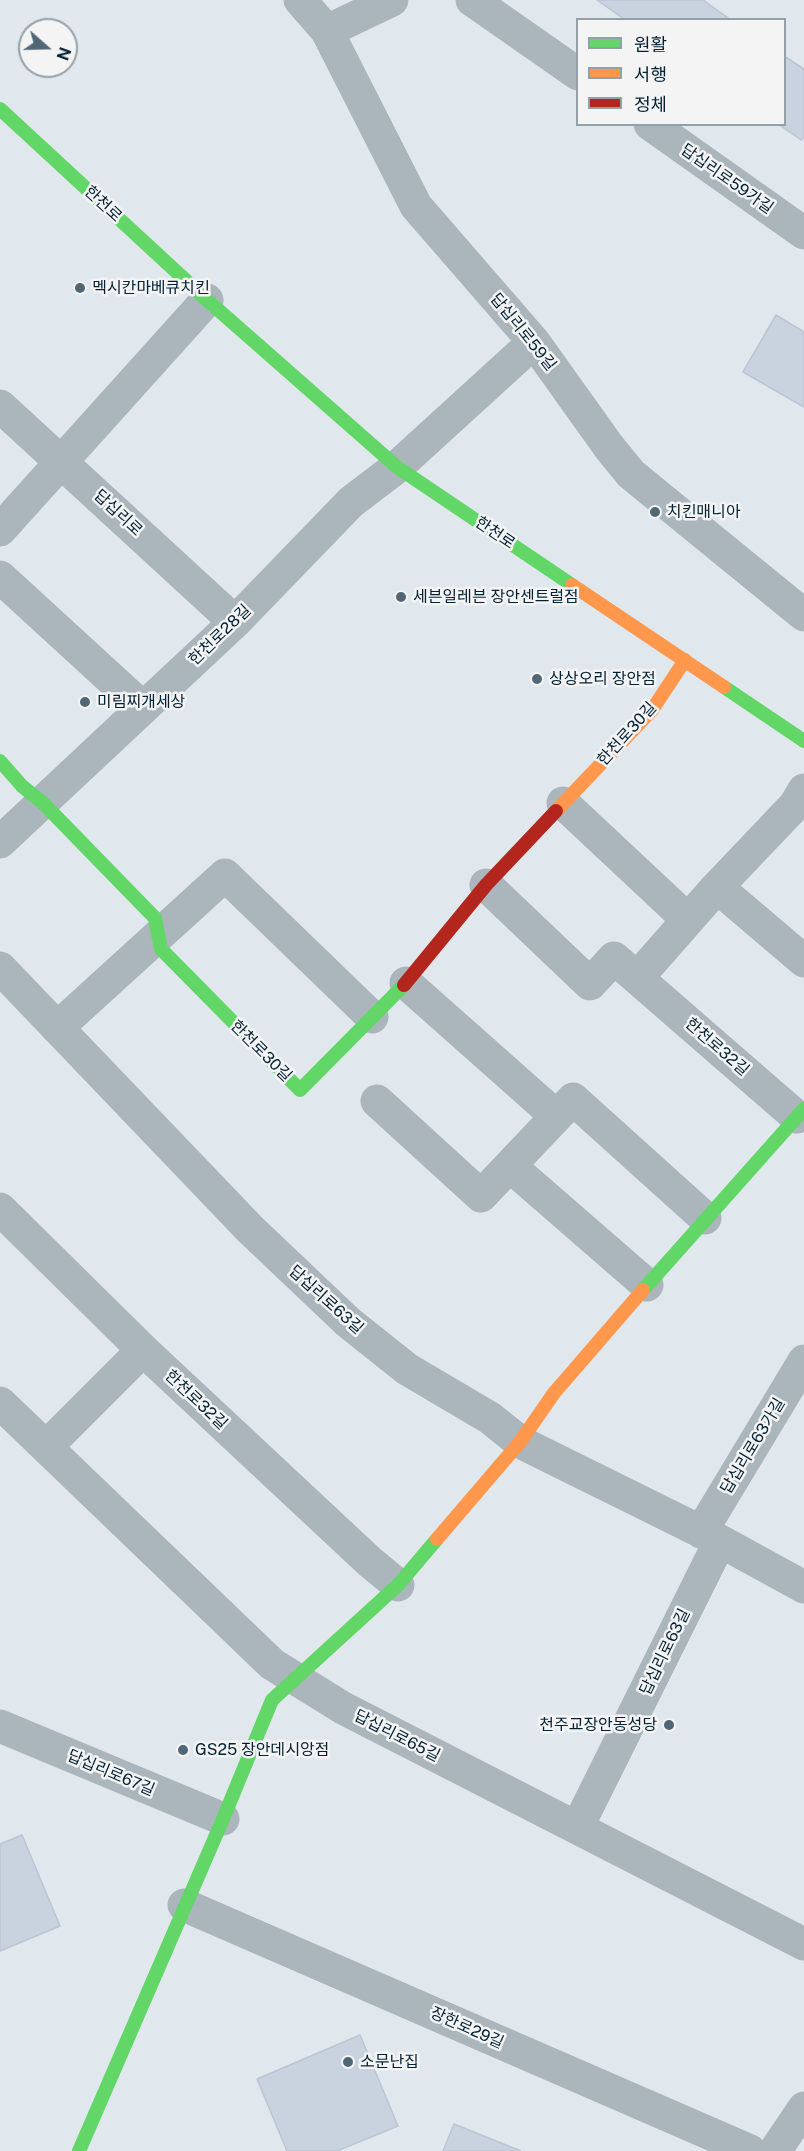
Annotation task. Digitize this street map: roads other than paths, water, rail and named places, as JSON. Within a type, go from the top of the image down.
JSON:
[{"type":"street","name":"답십리로59길","points":[[300,0],[327,31],[416,206],[534,342],[631,474],[804,615]]},
{"type":"street","points":[[327,31],[392,0]]},
{"type":"street","points":[[472,0],[576,73]]},
{"type":"street","name":"한천로","points":[[0,109],[207,300],[397,466],[804,741]]},
{"type":"street","name":"답십리로59가길","points":[[653,126],[804,233]]},
{"type":"street","points":[[0,530],[207,300]]},
{"type":"street","name":"한천로28길","points":[[0,842],[235,622],[351,502],[397,466],[534,342]]},
{"type":"street","name":"답십리로","points":[[0,406],[235,622]]},
{"type":"street","points":[[0,577],[143,708]]},
{"type":"street","name":"한천로30길","points":[[43,803],[155,918],[161,948],[300,1090],[406,983],[486,885],[652,710],[685,660]]},
{"type":"street","points":[[0,761],[22,786],[43,803]]},
{"type":"street","points":[[486,885],[590,984],[614,958],[637,978],[717,887],[795,805],[804,790]]},
{"type":"street","points":[[563,803],[688,920]]},
{"type":"street","points":[[57,1028],[225,875],[372,1017]]},
{"type":"street","points":[[717,887],[804,961]]},
{"type":"street","name":"답십리로63길","points":[[0,968],[249,1229],[348,1322],[406,1368],[490,1418],[520,1442],[711,1537],[804,1587]]},
{"type":"street","name":"한천로32길","points":[[296,1679],[398,1584],[520,1442],[554,1394],[705,1218],[800,1113],[637,978]]},
{"type":"street","points":[[406,983],[705,1218]]},
{"type":"street","points":[[377,1101],[481,1196],[565,1107]]},
{"type":"street","points":[[510,1166],[647,1286]]},
{"type":"street","name":"한천로32길","points":[[0,1209],[143,1350],[370,1562],[398,1584]]},
{"type":"street","points":[[46,1448],[143,1350]]},
{"type":"street","name":"답십리로63가길","points":[[711,1537],[804,1360]]},
{"type":"street","name":"답십리로65길","points":[[0,1403],[272,1664],[343,1708],[804,1944]]},
{"type":"street","name":"답십리로63길","points":[[578,1828],[711,1537]]},
{"type":"street","points":[[79,2151],[272,1700],[296,1679]]},
{"type":"street","name":"답십리로67길","points":[[0,1726],[223,1819]]},
{"type":"street","name":"장한로29길","points":[[184,1905],[750,2151]]},
{"type":"street","points":[[775,2151],[804,2108]]},
{"type":"place","name":"멕시칸마베큐치킨","points":[[80,288]]},
{"type":"place","name":"치킨매니아","points":[[655,512]]},
{"type":"place","name":"세븐일레븐 장안센트럴점","points":[[401,597]]},
{"type":"place","name":"상상오리 장안점","points":[[537,679]]},
{"type":"place","name":"미림찌개세상","points":[[85,702]]},
{"type":"place","name":"천주교장안동성당","points":[[669,1725]]},
{"type":"place","name":"GS25 장안데시앙점","points":[[183,1750]]},
{"type":"place","name":"소문난집","points":[[348,2062]]}]
